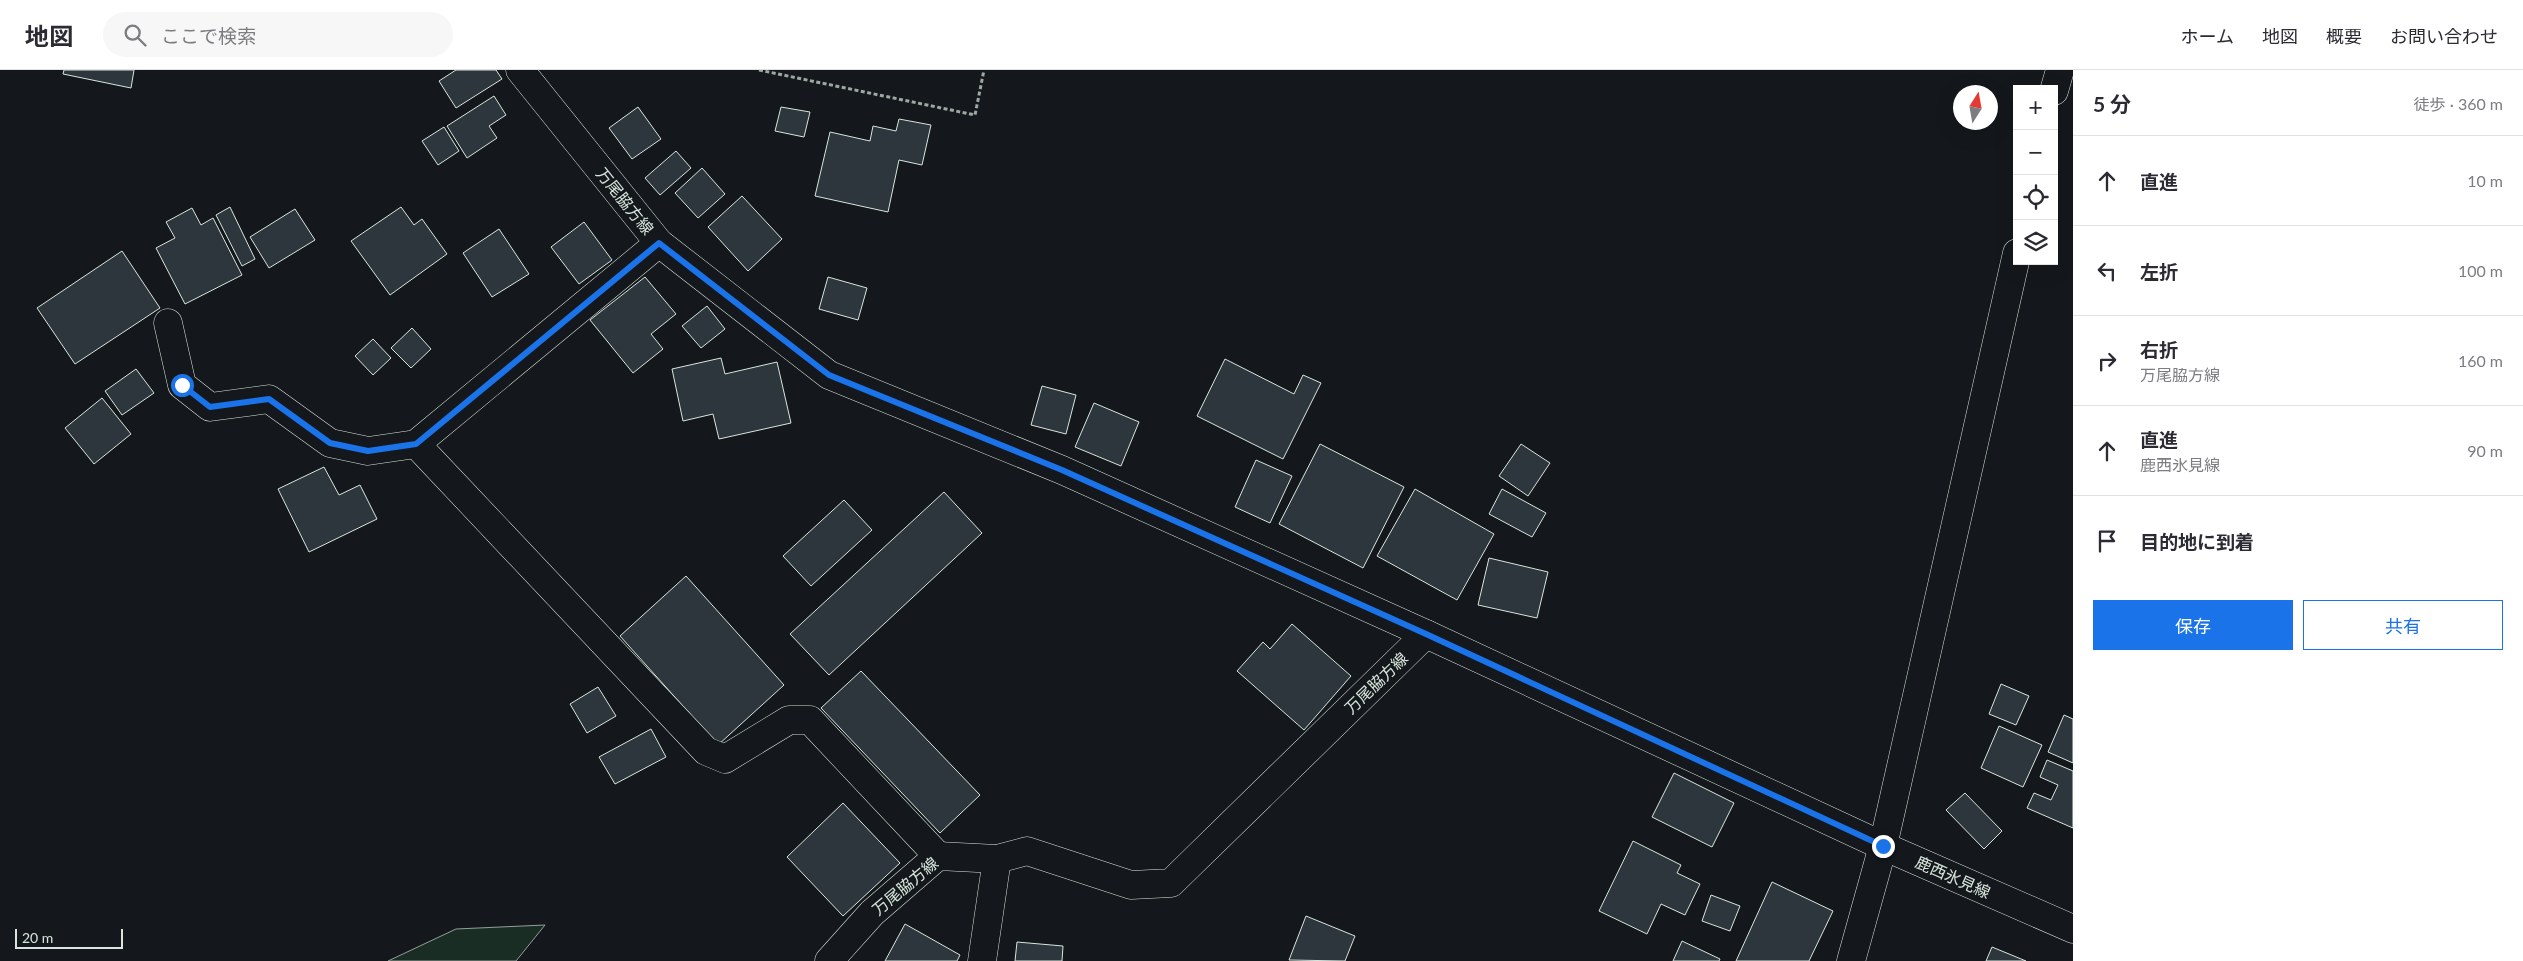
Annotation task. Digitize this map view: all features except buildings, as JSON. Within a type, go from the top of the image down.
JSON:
[{"type":"main road","name":"万尾脇方線","points":[[520,70],[659,243],[829,375],[1062,470],[1426,634],[1171,883],[1131,885],[1027,851],[997,859],[938,856],[872,913],[829,961]]},
{"type":"main road","points":[[2056,85],[2060,70]]},
{"type":"main road","points":[[168,323],[182,385],[210,407],[269,399],[330,443],[368,451],[416,444],[659,243]]},
{"type":"main road","points":[[1851,961],[1883,846],[2014,265]]},
{"type":"main road","points":[[416,444],[706,751],[725,759],[789,720],[810,720],[938,856]]},
{"type":"main road","name":"鹿西氷見線","points":[[1426,634],[1883,846],[2073,929]]},
{"type":"main road","points":[[982,961],[997,859]]},
{"type":"path","points":[[759,70],[975,115],[984,70]]},
{"type":"green space","points":[[545,925],[516,961],[388,961],[456,929]]},
{"type":"route","points":[[182,385],[210,407],[269,399],[330,443],[368,451],[416,444],[659,243],[829,375],[1062,470],[1426,634],[1883,846]]}]
